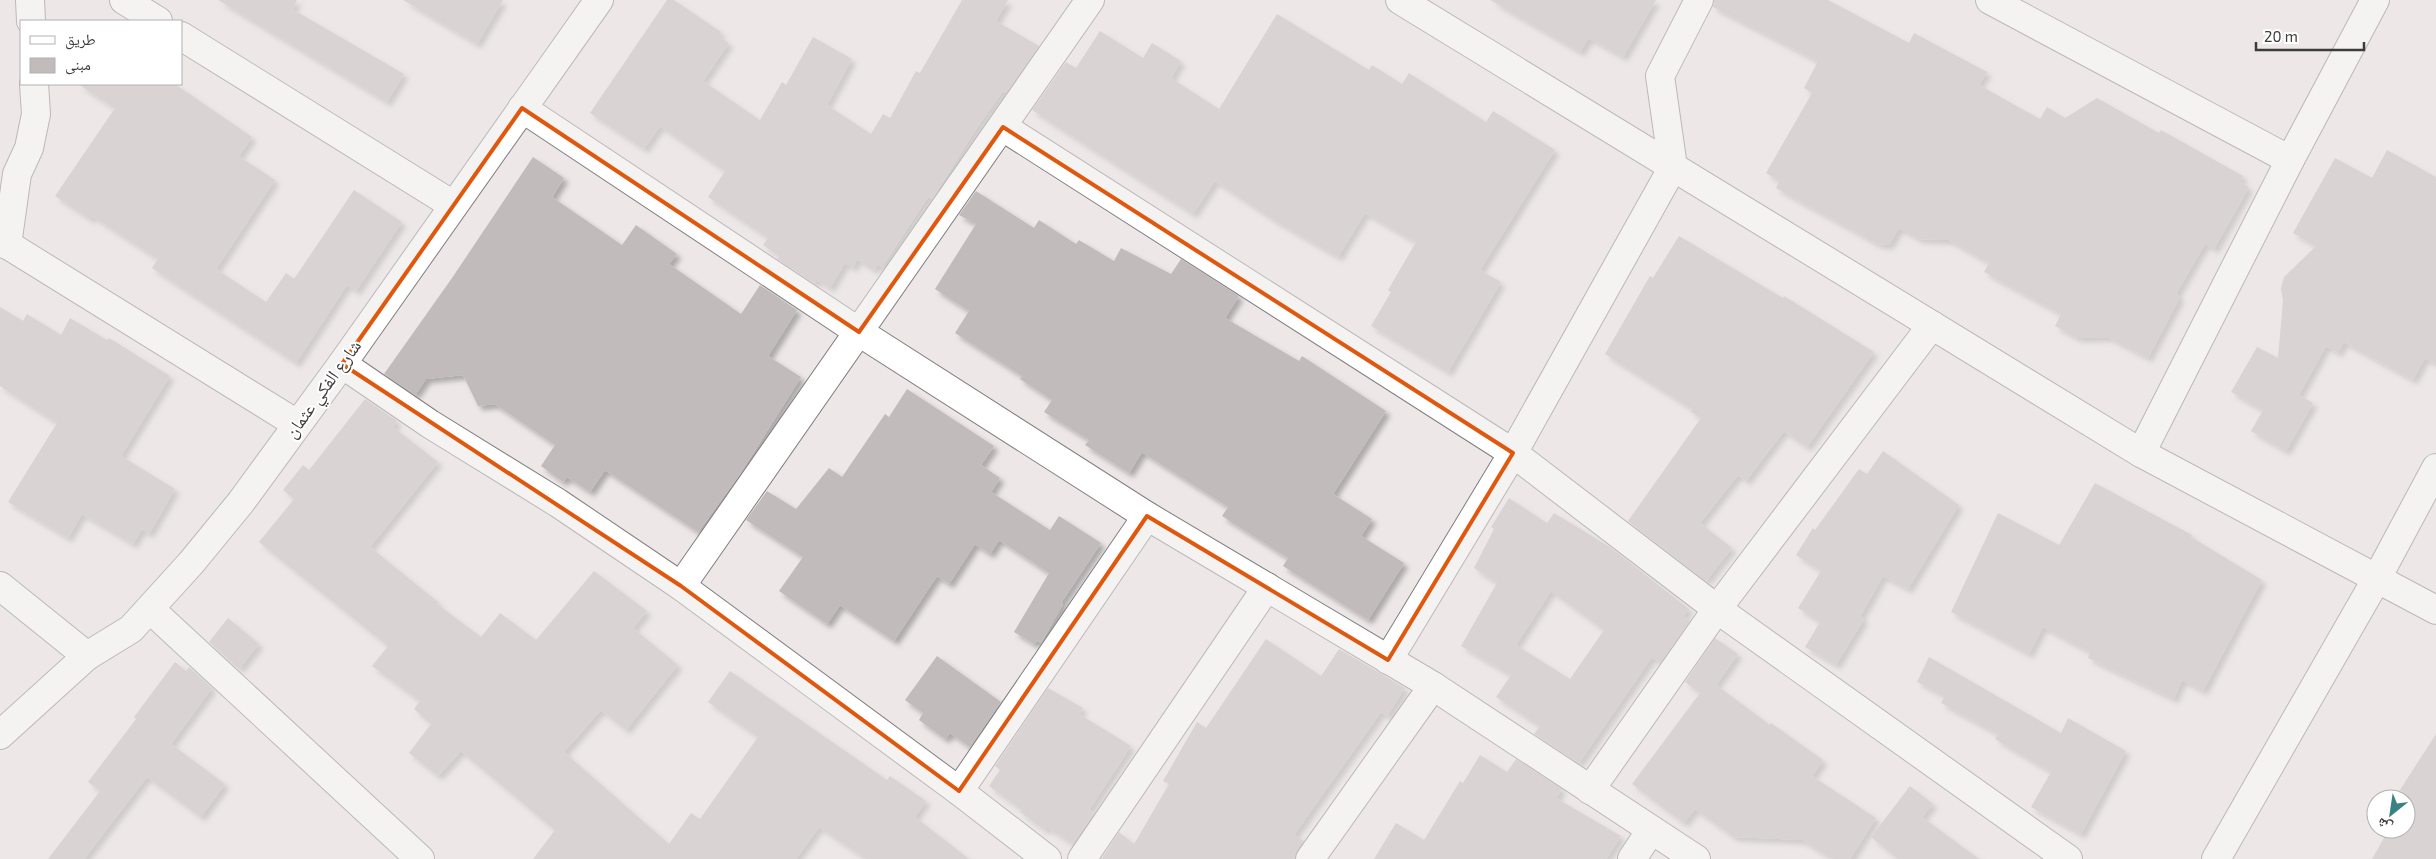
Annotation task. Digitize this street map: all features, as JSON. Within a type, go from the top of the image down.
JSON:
[{"type":"street","points":[[30,0],[31,20]]},
{"type":"street","points":[[124,0],[156,20]]},
{"type":"street","name":"شارع الفكي عثمان","points":[[0,735],[86,656],[131,629],[191,563],[241,502],[342,364],[599,0]]},
{"type":"street","points":[[681,586],[1090,0]]},
{"type":"street","points":[[1400,0],[2141,453],[2376,580],[2436,610]]},
{"type":"street","points":[[1388,660],[1513,453],[1673,167],[1660,76],[1699,0]]},
{"type":"street","points":[[2141,453],[2290,160],[2375,0]]},
{"type":"street","points":[[2004,3],[2290,160]]},
{"type":"street","points":[[182,37],[453,205]]},
{"type":"street","points":[[34,85],[36,114],[29,148],[17,174],[4,242],[297,424]]},
{"type":"street","points":[[522,108],[859,332],[1147,516],[1433,686],[1696,859]]},
{"type":"street","points":[[1003,127],[1513,453],[1718,609],[2068,859]]},
{"type":"street","points":[[1590,790],[1718,609],[1932,325]]},
{"type":"street","points":[[342,364],[430,424],[558,504],[681,586],[959,790],[1047,859]]},
{"type":"street","points":[[2216,859],[2376,580],[2436,468]]},
{"type":"street","points":[[959,790],[1147,516]]},
{"type":"street","points":[[0,586],[86,656]]},
{"type":"street","points":[[1082,859],[1267,587]]},
{"type":"street","points":[[150,609],[420,859]]},
{"type":"street","points":[[1310,859],[1433,686]]},
{"type":"street","points":[[1632,859],[1651,830]]},
{"type":"highlighted area","points":[[522,108],[859,332],[1003,127],[1513,453],[1388,660],[1147,516],[959,791],[681,586],[342,364]]},
{"type":"building","points":[[218,0],[297,0],[292,9],[404,74],[387,102]]},
{"type":"building","points":[[403,0],[503,0],[477,44]]},
{"type":"building","points":[[667,0],[674,0],[721,32],[718,36],[729,43],[703,81],[760,120],[782,82],[786,85],[813,37],[852,59],[827,105],[871,134],[883,114],[890,118],[916,71],[920,73],[962,0],[1008,0],[996,21],[1039,46],[1006,93],[1003,91],[978,126],[932,199],[928,197],[882,267],[878,264],[874,270],[857,259],[853,268],[845,263],[830,288],[817,280],[814,283],[777,259],[779,256],[763,245],[768,238],[708,197],[725,171],[660,126],[644,149],[590,113]]},
{"type":"building","points":[[1490,0],[1656,0],[1623,57],[1589,38],[1580,52]]},
{"type":"building","points":[[1714,0],[1828,0],[1909,43],[1914,33],[1987,72],[1979,85],[2040,119],[2047,107],[2065,118],[2097,98],[2159,133],[2161,130],[2243,176],[2240,182],[2249,187],[2214,249],[2205,244],[2176,294],[2180,297],[2148,358],[2108,337],[2078,338],[2055,326],[2061,314],[1984,272],[1989,263],[1949,240],[1919,239],[1899,228],[1889,245],[1878,244],[1776,188],[1779,181],[1766,173],[1812,93],[1804,88],[1818,61],[1713,7]]},
{"type":"building","points":[[1277,14],[1369,70],[1372,65],[1402,84],[1409,73],[1486,122],[1493,111],[1555,150],[1480,270],[1501,282],[1448,372],[1371,326],[1391,292],[1388,290],[1416,242],[1365,213],[1338,257],[1274,220],[1215,181],[1193,214],[1032,110],[1066,62],[1076,68],[1100,31],[1143,58],[1152,43],[1181,61],[1171,78],[1219,109]]},
{"type":"building","points":[[80,85],[176,85],[252,137],[239,156],[275,180],[216,269],[266,302],[286,273],[294,279],[354,190],[402,222],[356,291],[347,285],[296,363],[152,268],[158,259],[92,216],[90,219],[55,196],[115,108]]},
{"type":"building","points":[[2387,150],[2436,177],[2436,364],[2425,358],[2413,380],[2344,342],[2338,353],[2326,346],[2299,395],[2313,403],[2286,451],[2251,431],[2263,410],[2231,392],[2257,347],[2278,358],[2283,301],[2281,288],[2284,277],[2316,246],[2293,233],[2335,158],[2372,178]]},
{"type":"building","points":[[533,157],[564,178],[552,197],[622,245],[636,225],[677,254],[669,264],[741,314],[760,285],[797,310],[768,356],[801,377],[740,474],[698,532],[605,470],[590,492],[567,477],[563,482],[541,466],[555,445],[495,404],[478,406],[463,375],[426,379],[415,395],[384,374],[452,278]]},
{"type":"building","points":[[976,191],[1034,228],[1039,220],[1076,244],[1079,240],[1114,261],[1121,248],[1171,274],[1181,259],[1239,296],[1225,318],[1299,361],[1302,356],[1386,411],[1333,494],[1372,519],[1361,536],[1404,563],[1368,620],[1283,566],[1288,558],[1222,516],[1228,507],[1142,452],[1129,473],[1085,445],[1089,440],[1044,412],[1052,400],[1020,379],[1022,376],[955,333],[969,311],[935,289],[976,224],[959,215]]},
{"type":"building","points":[[1679,236],[1783,298],[1784,296],[1874,352],[1807,447],[1784,431],[1746,481],[1738,475],[1700,523],[1732,548],[1706,581],[1628,521],[1701,418],[1691,412],[1692,409],[1605,354],[1650,276],[1653,278]]},
{"type":"building","points":[[0,307],[23,321],[27,314],[61,335],[70,318],[107,340],[109,338],[170,376],[121,456],[175,489],[149,534],[142,529],[133,544],[82,514],[68,538],[8,502],[57,423],[0,386]]},
{"type":"building","points":[[907,389],[994,446],[981,465],[1000,478],[991,492],[1050,530],[1059,516],[1101,543],[1061,603],[1063,604],[1041,643],[1037,641],[1034,644],[1014,632],[1049,573],[999,540],[990,554],[975,544],[949,584],[937,576],[894,641],[840,605],[827,624],[779,591],[803,557],[746,520],[767,491],[796,509],[829,468],[842,477],[885,414],[889,417]]},
{"type":"building","points":[[365,399],[397,421],[393,427],[438,462],[370,547],[438,602],[437,604],[481,637],[500,613],[536,640],[594,571],[647,611],[633,628],[678,665],[626,730],[601,710],[564,752],[669,844],[691,813],[700,819],[758,737],[708,702],[730,671],[887,780],[890,776],[926,801],[915,817],[969,859],[866,859],[819,827],[796,859],[533,859],[555,830],[461,751],[438,776],[409,753],[431,724],[414,709],[420,701],[372,666],[388,646],[259,542],[294,499],[283,490],[303,465],[309,470]]},
{"type":"building","points":[[1883,451],[1959,505],[1908,589],[1883,576],[1860,617],[1864,619],[1836,665],[1805,647],[1820,622],[1798,608],[1821,571],[1796,555],[1813,528],[1815,530],[1859,469],[1867,474]]},
{"type":"building","points":[[2095,483],[2192,535],[2191,537],[2262,580],[2203,691],[2182,680],[2174,699],[2088,658],[2090,652],[2043,627],[2029,654],[1951,612],[1998,513],[2059,545]]},
{"type":"building","points":[[1509,498],[1547,523],[1554,513],[1610,547],[1689,609],[1683,616],[1690,621],[1660,663],[1652,657],[1579,763],[1534,734],[1540,726],[1496,697],[1511,675],[1461,646],[1497,583],[1474,568],[1494,529],[1491,527]],"holes":[[[1551,591],[1604,630],[1570,679],[1516,645]]]},
{"type":"building","points":[[228,618],[259,644],[239,669],[209,642]]},
{"type":"building","points":[[1715,638],[1738,654],[1716,685],[1770,725],[1771,723],[1823,760],[1812,776],[1876,818],[1850,859],[1833,859],[1802,840],[1734,837],[1695,809],[1684,823],[1632,784],[1700,693],[1685,682]]},
{"type":"building","points":[[1266,639],[1321,676],[1339,649],[1405,688],[1387,716],[1381,712],[1294,835],[1304,841],[1295,859],[1101,859],[1119,832],[1134,844],[1169,784],[1163,781],[1197,722],[1206,728]]},
{"type":"building","points":[[937,656],[1001,702],[970,747],[950,733],[945,739],[919,720],[923,713],[905,700]]},
{"type":"building","points":[[1929,657],[2061,733],[2068,718],[2126,751],[2081,834],[2031,807],[2051,772],[1995,739],[1998,734],[1941,703],[1945,696],[1917,682]]},
{"type":"building","points":[[175,662],[186,671],[189,667],[212,688],[171,744],[225,784],[201,817],[147,777],[84,859],[48,859],[100,791],[88,782],[136,719],[134,717]]},
{"type":"building","points":[[1048,688],[1083,708],[1079,714],[1131,746],[1089,810],[1094,813],[1073,844],[1047,827],[1045,830],[1020,812],[1022,810],[989,786],[1000,770],[995,766]]},
{"type":"building","points":[[2436,734],[2436,859],[2372,859],[2383,839],[2416,839],[2416,789],[2400,789]]},
{"type":"building","points":[[1480,755],[1507,772],[1516,759],[1562,789],[1556,798],[1621,836],[1606,859],[1374,859],[1396,823],[1424,840],[1460,781],[1463,783]]},
{"type":"building","points":[[1910,786],[1933,804],[1922,817],[1979,859],[1898,859],[1871,837]]}]
